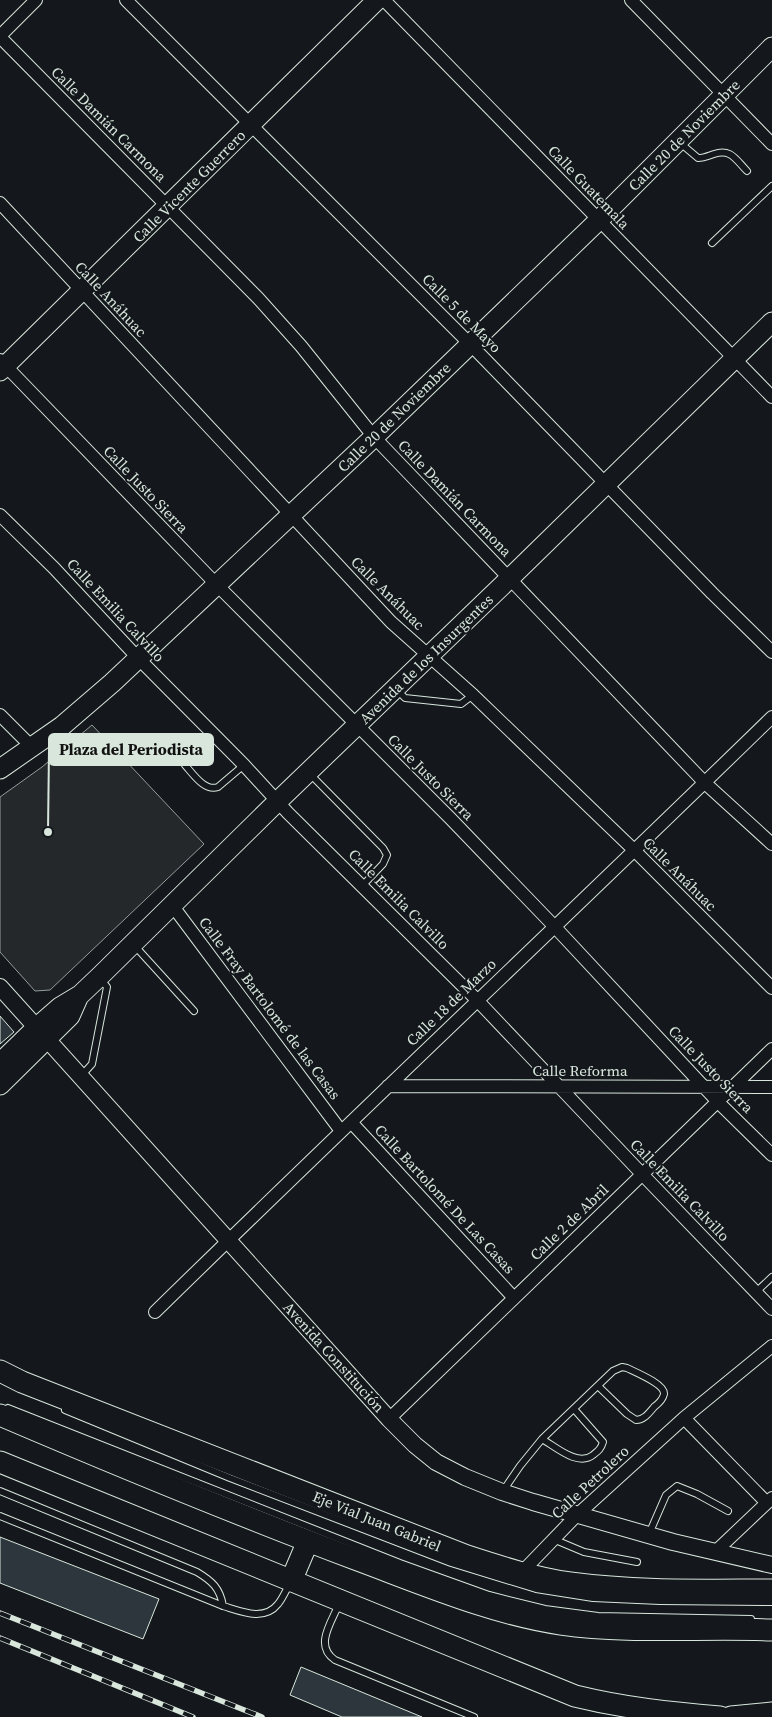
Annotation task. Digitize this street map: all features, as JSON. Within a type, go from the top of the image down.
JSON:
[{"type":"main road","name":"Calle Vicente Guerrero","points":[[2,366],[82,292],[377,0]]},
{"type":"main road","name":"Calle 20 de Noviembre","points":[[0,769],[81,711],[138,658],[374,437],[599,220],[772,48]]},
{"type":"main road","name":"Avenida de los Insurgentes","points":[[0,1085],[42,1033],[60,1007],[80,995],[100,977],[278,801],[772,322]]},
{"type":"main road","name":"Avenida de los Insurgentes","points":[[0,1062],[42,1033]]},
{"type":"main road","name":"Eje Vial Juan Gabriel","points":[[0,1371],[22,1382],[467,1556],[521,1573],[619,1588],[772,1590]]},
{"type":"main road","points":[[0,1416],[308,1541],[474,1602],[559,1624],[651,1630],[768,1625]]},
{"type":"main road","points":[[0,1462],[574,1696],[610,1705],[655,1712],[720,1717]]},
{"type":"main road","points":[[291,1581],[308,1541]]},
{"type":"main road","points":[[731,1717],[772,1714]]},
{"type":"street","points":[[0,36],[36,0]]},
{"type":"street","name":"Calle 5 de Mayo","points":[[126,0],[470,344],[712,593],[772,652]]},
{"type":"street","name":"Calle Guatemala","points":[[384,0],[772,397]]},
{"type":"street","points":[[631,0],[772,144]]},
{"type":"street","name":"Calle Damián Carmona","points":[[0,36],[258,298],[301,346],[374,437],[705,783],[772,844]]},
{"type":"street","name":"Calle Anáhuac","points":[[0,203],[391,622],[473,695],[772,988]]},
{"type":"street","name":"Calle Justo Sierra","points":[[2,366],[554,926],[718,1102],[772,1155]]},
{"type":"street","name":"Calle Emilia Calvillo","points":[[0,515],[54,568],[138,658],[278,801],[477,1000],[772,1309]]},
{"type":"street","points":[[0,714],[32,747]]},
{"type":"street","name":"Calle 18 de Marzo","points":[[155,1312],[554,926],[635,852],[772,717]]},
{"type":"street","name":"Calle Fray Bartolomé de las Casas","points":[[172,905],[341,1131]]},
{"type":"street","name":"Avenida Constitución","points":[[0,987],[389,1419],[415,1445],[441,1465],[502,1492],[578,1515],[649,1535],[772,1565]]},
{"type":"street","name":"Calle 2 de Abril","points":[[389,1419],[772,1049]]},
{"type":"street","name":"Calle Reforma","points":[[388,1086],[772,1087]]},
{"type":"street","name":"Calle Bartolomé De Las Casas","points":[[351,1122],[514,1298]]},
{"type":"street","name":"Calle Petrolero","points":[[521,1573],[578,1515],[684,1418],[772,1346]]},
{"type":"street","points":[[684,1418],[770,1500],[715,1552]]},
{"type":"lane","points":[[678,142],[698,158],[728,152],[747,171]]},
{"type":"lane","points":[[712,243],[772,186]]},
{"type":"lane","points":[[395,688],[404,698],[462,704],[473,695]]},
{"type":"lane","points":[[185,765],[205,786],[214,788],[218,787],[244,765]]},
{"type":"lane","points":[[308,773],[387,854],[383,864],[363,885]]},
{"type":"lane","points":[[133,944],[194,1011]]},
{"type":"lane","points":[[81,1076],[92,1064],[107,987],[100,977]]},
{"type":"lane","points":[[756,1292],[772,1277]]},
{"type":"lane","points":[[502,1492],[542,1439],[574,1409],[598,1386],[613,1372],[622,1367],[627,1368],[660,1386],[664,1395],[644,1418],[636,1420],[627,1414],[598,1386]]},
{"type":"lane","points":[[22,1382],[44,1399]]},
{"type":"lane","points":[[0,1406],[16,1410],[199,1485],[400,1563],[489,1595],[545,1609],[598,1616],[768,1625]]},
{"type":"lane","points":[[58,1407],[230,1478],[442,1559],[536,1589],[593,1598],[660,1602],[772,1602]]},
{"type":"lane","points":[[542,1439],[581,1460],[589,1459],[598,1451],[603,1442],[574,1409]]},
{"type":"lane","points":[[649,1535],[666,1496],[677,1486],[697,1494],[728,1511]]},
{"type":"lane","points":[[0,1492],[197,1572],[214,1584],[221,1596],[223,1606]]},
{"type":"lane","points":[[0,1516],[223,1606],[248,1614],[261,1614],[271,1611],[278,1604],[291,1581]]},
{"type":"lane","points":[[553,1539],[584,1552],[637,1562]]},
{"type":"lane","points":[[340,1601],[324,1639],[328,1656],[474,1717]]},
{"type":"shaded area","points":[[92,725],[204,844],[50,990],[35,991],[0,952],[0,797],[42,767]]},
{"type":"building","points":[[0,1016],[14,1032],[0,1044]]},
{"type":"building","points":[[0,1537],[159,1599],[143,1639],[0,1583]]},
{"type":"building","points":[[301,1667],[422,1717],[342,1717],[290,1695]]},
{"type":"railway","points":[[0,1613],[262,1717]]},
{"type":"railway","points":[[0,1638],[193,1717]]},
{"type":"place","name":"Plaza del Periodista","points":[[48,832]]}]
